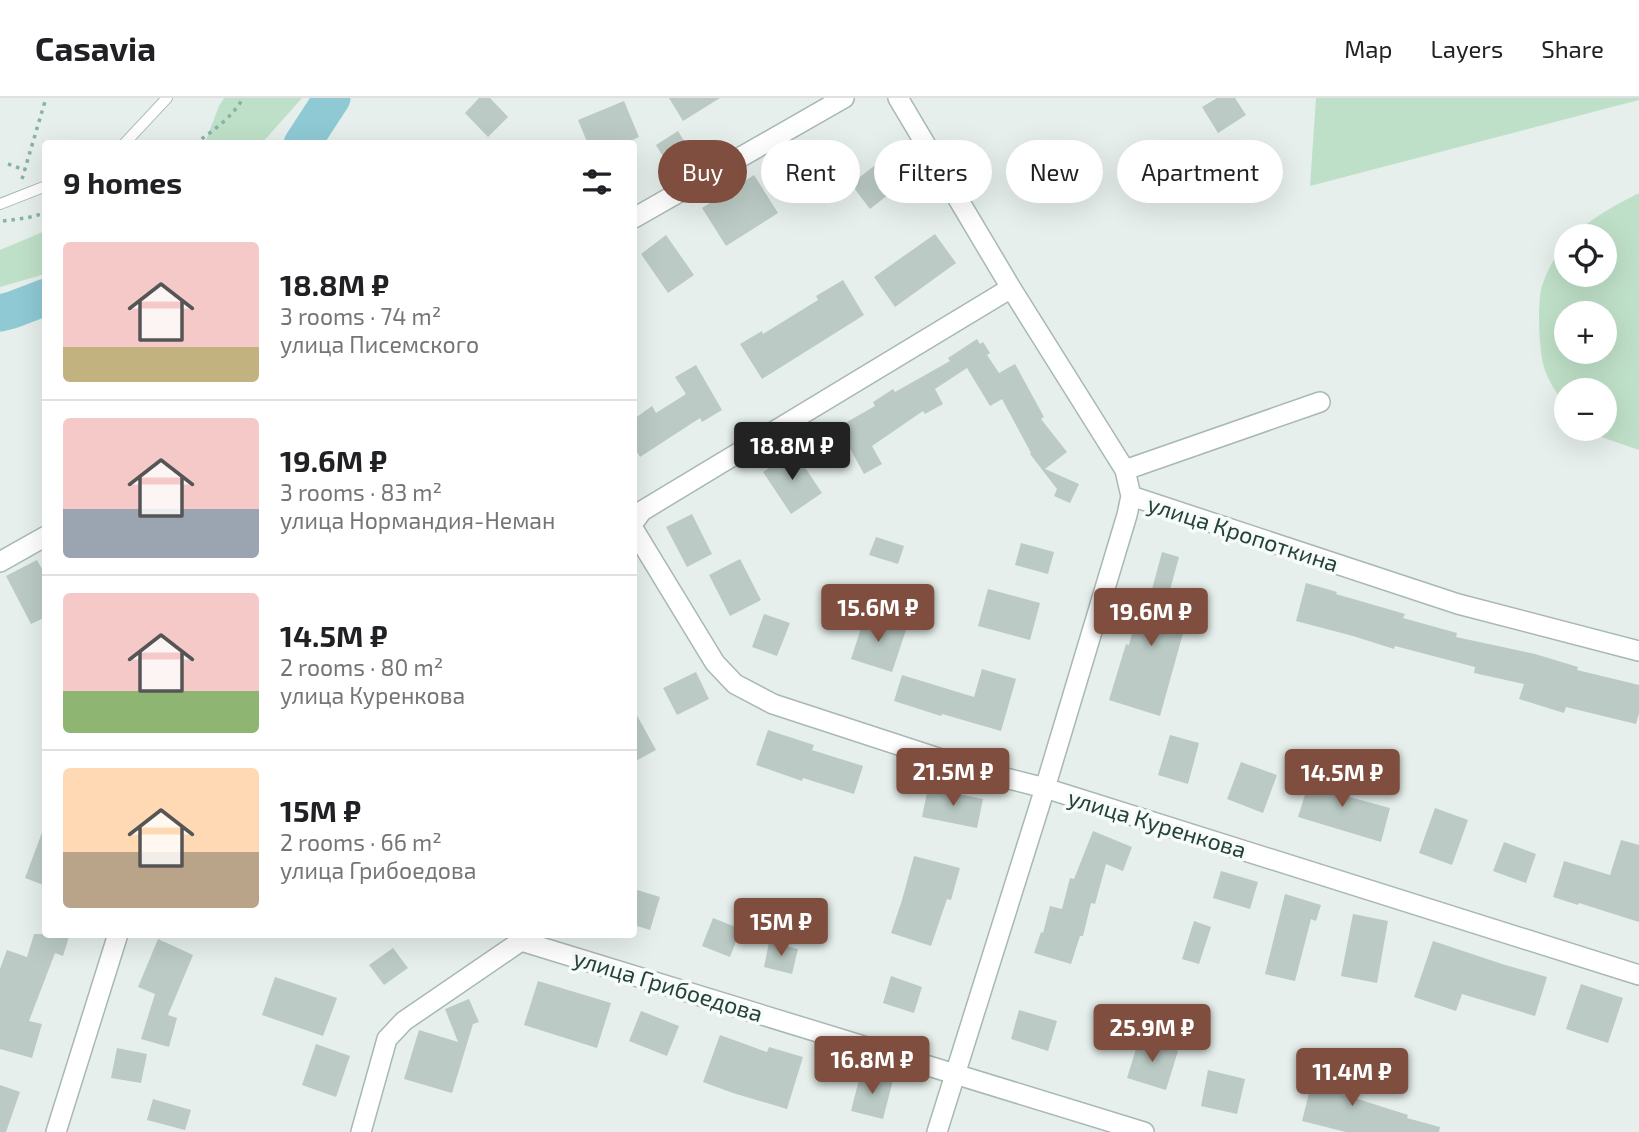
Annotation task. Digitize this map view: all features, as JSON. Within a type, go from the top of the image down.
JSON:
[{"type":"street","points":[[637,217],[844,98]]},
{"type":"street","name":"улица Кропоткина","points":[[898,98],[1011,288],[1125,470],[1131,496],[1458,604],[1639,651]]},
{"type":"street","points":[[637,518],[642,511],[1011,288]]},
{"type":"street","points":[[1125,470],[1320,402]]},
{"type":"street","points":[[937,1132],[1045,788],[1131,496]]},
{"type":"street","name":"улица Куренкова","points":[[637,535],[715,663],[735,684],[773,704],[978,771],[1045,788],[1639,975]]},
{"type":"street","points":[[0,562],[42,538]]},
{"type":"street","points":[[56,1132],[117,938]]},
{"type":"street","points":[[361,1132],[387,1039],[404,1021],[520,938]]},
{"type":"street","name":"улица Грибоедова","points":[[520,938],[1144,1132]]},
{"type":"lane","points":[[128,140],[167,98]]},
{"type":"lane","points":[[0,204],[42,188]]},
{"type":"path","points":[[17,197],[46,98]]},
{"type":"path","points":[[200,140],[220,125],[243,98]]},
{"type":"path","points":[[8,164],[25,170]]},
{"type":"path","points":[[0,221],[42,214]]},
{"type":"green space","points":[[224,98],[302,98],[265,140],[206,140]]},
{"type":"green space","points":[[1316,98],[1639,98],[1639,100],[1310,186]]},
{"type":"green space","points":[[1639,194],[1639,450],[1613,441],[1617,441],[1617,378],[1554,378],[1554,387],[1544,369],[1542,356],[1540,293],[1554,260],[1554,287],[1617,287],[1617,224],[1588,224]]},
{"type":"green space","points":[[42,232],[42,275],[0,287],[0,250]]},
{"type":"building","points":[[479,98],[490,98],[508,117],[488,137],[465,113]]},
{"type":"building","points":[[669,98],[720,98],[683,121]]},
{"type":"building","points":[[1217,98],[1235,98],[1246,115],[1218,133],[1202,107]]},
{"type":"building","points":[[624,101],[639,137],[633,140],[586,140],[578,120]]},
{"type":"building","points":[[678,131],[684,140],[664,140]]},
{"type":"building","points":[[874,166],[874,203],[878,203],[870,209],[860,196],[860,177]]},
{"type":"building","points":[[754,175],[761,186],[761,203],[772,203],[778,213],[726,246],[702,208],[710,203],[747,203],[747,179]]},
{"type":"building","points":[[935,234],[956,263],[895,307],[874,277]]},
{"type":"building","points":[[666,235],[694,275],[668,293],[641,254]]},
{"type":"building","points":[[843,280],[864,315],[762,379],[740,344],[762,331],[763,334],[818,300],[816,296]]},
{"type":"building","points":[[977,339],[980,344],[983,342],[990,353],[987,355],[999,373],[1015,364],[1044,417],[1041,419],[1067,452],[1045,469],[1079,484],[1070,503],[1054,496],[1057,489],[1030,454],[1002,399],[990,406],[967,368],[935,389],[943,404],[925,414],[923,411],[872,446],[882,464],[864,474],[838,427],[875,406],[873,402],[893,389],[895,392],[950,361],[948,358]]},
{"type":"building","points":[[696,365],[722,410],[702,422],[700,418],[640,457],[637,452],[637,417],[652,406],[656,413],[686,394],[675,377]]},
{"type":"building","points":[[794,451],[822,493],[791,514],[763,472]]},
{"type":"building","points":[[692,514],[712,554],[687,567],[666,527]]},
{"type":"building","points":[[876,537],[904,546],[898,564],[869,555]]},
{"type":"building","points":[[1021,543],[1054,552],[1048,574],[1015,565]]},
{"type":"building","points":[[1162,552],[1179,557],[1164,612],[1187,619],[1160,716],[1109,700],[1126,644],[1129,645],[1139,606],[1147,608]]},
{"type":"building","points":[[740,559],[761,600],[730,616],[709,575]]},
{"type":"building","points":[[37,560],[42,569],[42,619],[31,624],[6,576]]},
{"type":"building","points":[[1306,583],[1405,614],[1403,618],[1457,633],[1456,637],[1535,654],[1578,667],[1577,670],[1639,685],[1639,713],[1636,724],[1566,707],[1564,713],[1519,699],[1524,684],[1474,673],[1475,667],[1395,646],[1394,649],[1296,621]]},
{"type":"building","points":[[988,589],[1040,603],[1030,640],[978,626]]},
{"type":"building","points":[[764,614],[790,623],[777,656],[752,647]]},
{"type":"building","points":[[865,616],[906,630],[892,672],[851,659]]},
{"type":"building","points":[[982,669],[1016,679],[1001,731],[894,701],[902,675],[974,697]]},
{"type":"building","points":[[696,672],[709,699],[677,715],[663,688]]},
{"type":"building","points":[[637,715],[656,750],[637,760]]},
{"type":"building","points":[[768,730],[814,745],[812,750],[863,766],[854,794],[803,778],[802,781],[756,765]]},
{"type":"building","points":[[1170,735],[1199,743],[1188,784],[1158,775]]},
{"type":"building","points":[[1241,762],[1277,775],[1263,813],[1227,799]]},
{"type":"building","points":[[1313,769],[1342,779],[1338,794],[1390,808],[1381,842],[1298,817]]},
{"type":"building","points":[[928,788],[983,799],[977,828],[922,817]]},
{"type":"building","points":[[1435,808],[1468,820],[1452,865],[1419,853]]},
{"type":"building","points":[[1093,831],[1132,847],[1123,871],[1106,864],[1095,904],[1091,903],[1083,936],[1080,936],[1071,964],[1034,953],[1050,906],[1062,909],[1070,878],[1074,879]]},
{"type":"building","points":[[42,832],[42,884],[25,878]]},
{"type":"building","points":[[1621,840],[1639,845],[1639,922],[1553,897],[1564,861],[1610,875]]},
{"type":"building","points":[[1504,842],[1536,854],[1526,883],[1493,871]]},
{"type":"building","points":[[914,856],[960,868],[951,900],[947,899],[931,946],[891,933]]},
{"type":"building","points":[[1221,871],[1258,882],[1250,909],[1213,898]]},
{"type":"building","points":[[637,890],[660,897],[650,930],[637,926]]},
{"type":"building","points":[[1285,894],[1321,905],[1316,921],[1311,919],[1295,981],[1265,974]]},
{"type":"building","points":[[1353,914],[1388,921],[1377,983],[1341,976]]},
{"type":"building","points":[[713,918],[741,929],[730,957],[702,946]]},
{"type":"building","points":[[1194,921],[1211,927],[1199,964],[1182,959]]},
{"type":"building","points":[[34,934],[42,934],[42,938],[69,938],[63,956],[55,953],[29,1021],[42,1024],[32,1058],[0,1049],[0,969],[7,950],[27,957]]},
{"type":"building","points":[[158,939],[193,955],[168,1015],[177,1018],[169,1047],[141,1039],[155,994],[138,987]]},
{"type":"building","points":[[1433,941],[1547,977],[1535,1016],[1462,994],[1456,1011],[1414,997]]},
{"type":"building","points":[[769,942],[798,949],[792,974],[764,967]]},
{"type":"building","points":[[393,948],[408,968],[384,985],[369,965]]},
{"type":"building","points":[[891,976],[922,987],[914,1013],[883,1003]]},
{"type":"building","points":[[275,977],[337,998],[323,1036],[262,1015]]},
{"type":"building","points":[[538,981],[611,1003],[597,1048],[524,1025]]},
{"type":"building","points":[[1581,984],[1623,998],[1608,1043],[1566,1029]]},
{"type":"building","points":[[469,999],[479,1022],[473,1024],[452,1093],[404,1079],[419,1030],[458,1042],[445,1009]]},
{"type":"building","points":[[1019,1010],[1057,1021],[1048,1051],[1011,1039]]},
{"type":"building","points":[[641,1011],[679,1026],[667,1056],[629,1041]]},
{"type":"building","points":[[720,1035],[767,1052],[769,1047],[803,1057],[787,1109],[703,1082]]},
{"type":"building","points":[[1139,1039],[1178,1051],[1166,1090],[1127,1078]]},
{"type":"building","points":[[316,1044],[350,1056],[336,1097],[302,1085]]},
{"type":"building","points":[[117,1048],[147,1054],[141,1083],[111,1078]]},
{"type":"building","points":[[1317,1061],[1345,1068],[1339,1093],[1440,1127],[1439,1132],[1346,1132],[1302,1121]]},
{"type":"building","points":[[1208,1070],[1245,1079],[1237,1114],[1201,1106]]},
{"type":"building","points":[[861,1072],[893,1080],[883,1119],[851,1111]]},
{"type":"building","points":[[0,1085],[20,1092],[6,1132],[0,1132]]},
{"type":"building","points":[[153,1099],[191,1110],[185,1130],[147,1120]]},
{"type":"waterway","points":[[305,140],[332,98]]},
{"type":"waterway","points":[[0,313],[42,299]]}]
